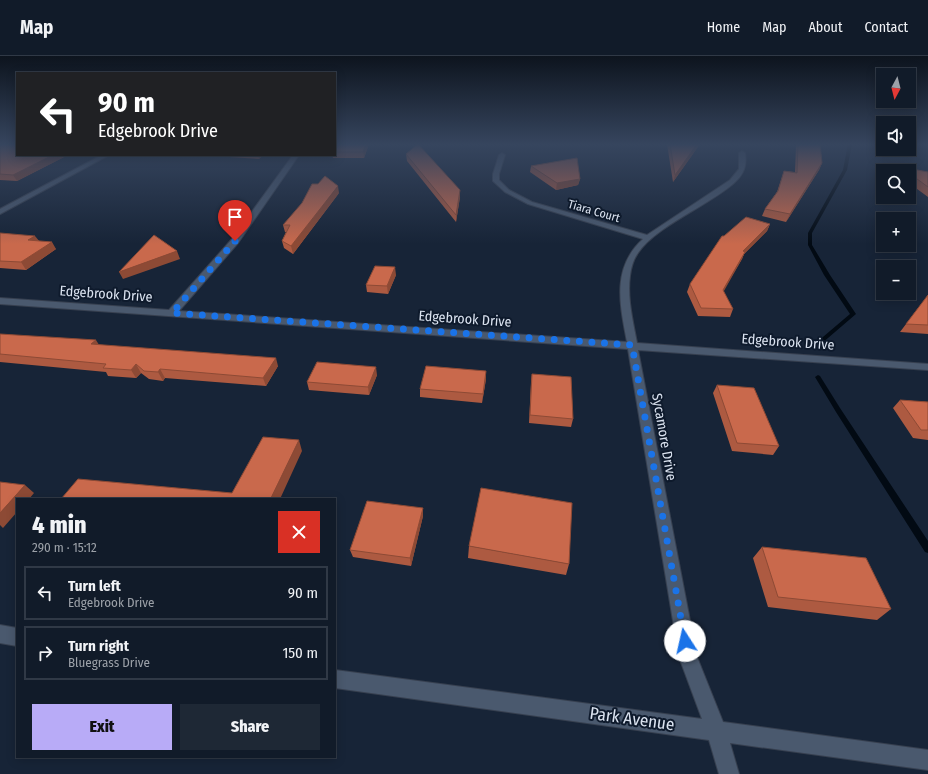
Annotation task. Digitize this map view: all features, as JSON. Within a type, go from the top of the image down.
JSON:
[{"type":"street","points":[[0,212],[64,178]]},
{"type":"street","points":[[172,313],[235,241],[280,178]]},
{"type":"street","name":"Tiara Court","points":[[496,178],[496,181],[507,191],[530,203],[648,238]]},
{"type":"street","name":"Sycamore Drive","points":[[729,774],[716,730],[688,657],[626,316],[624,289],[626,272],[633,253],[648,238],[722,190],[736,178]]},
{"type":"street","points":[[0,207],[9,207]]},
{"type":"street","name":"Edgebrook Drive","points":[[0,301],[928,366]]},
{"type":"street","points":[[0,634],[16,637]]},
{"type":"street","name":"Park Avenue","points":[[336,679],[928,760]]},
{"type":"building","points":[[324,178],[327,178],[338,186],[291,246],[282,241],[290,225],[283,225],[302,203],[312,184],[318,184]]},
{"type":"building","points":[[425,178],[449,178],[460,190],[456,215]]},
{"type":"building","points":[[549,178],[580,178],[580,179],[557,183]]},
{"type":"building","points":[[782,178],[813,178],[790,214],[765,209],[778,191]]},
{"type":"building","points":[[916,178],[916,178],[928,178],[928,187]]},
{"type":"building","points":[[746,217],[770,224],[743,251],[745,252],[723,290],[733,309],[701,308],[690,284],[722,236],[724,236]]},
{"type":"building","points":[[0,233],[35,236],[28,240],[52,242],[21,262],[0,261]]},
{"type":"building","points":[[154,235],[177,251],[119,272]]},
{"type":"building","points":[[375,266],[395,267],[387,286],[366,285]]},
{"type":"building","points":[[928,295],[928,325],[906,324]]},
{"type":"building","points":[[0,334],[96,340],[91,344],[276,358],[263,378],[160,369],[158,372],[144,371],[136,364],[131,370],[103,368],[106,364],[0,354]]},
{"type":"building","points":[[317,362],[376,367],[368,387],[307,382]]},
{"type":"building","points":[[426,366],[486,371],[483,394],[420,389]]},
{"type":"building","points":[[532,374],[571,377],[573,419],[530,415]]},
{"type":"building","points":[[717,385],[754,388],[779,446],[737,443]]},
{"type":"building","points":[[900,400],[928,402],[928,430],[921,430]]},
{"type":"building","points":[[263,437],[299,440],[271,498],[62,498],[78,479],[232,493]]},
{"type":"building","points":[[0,482],[25,485],[0,513]]},
{"type":"building","points":[[481,488],[572,503],[569,564],[469,546]]},
{"type":"building","points":[[367,501],[423,508],[410,558],[350,550]]},
{"type":"building","points":[[762,547],[866,558],[891,609],[778,597]]},
{"type":"waterway","points":[[819,343],[853,314],[827,275],[810,245],[810,233],[841,178]]},
{"type":"waterway","points":[[818,377],[928,549]]},
{"type":"route","points":[[235,241],[172,313],[632,345],[685,641]]}]
